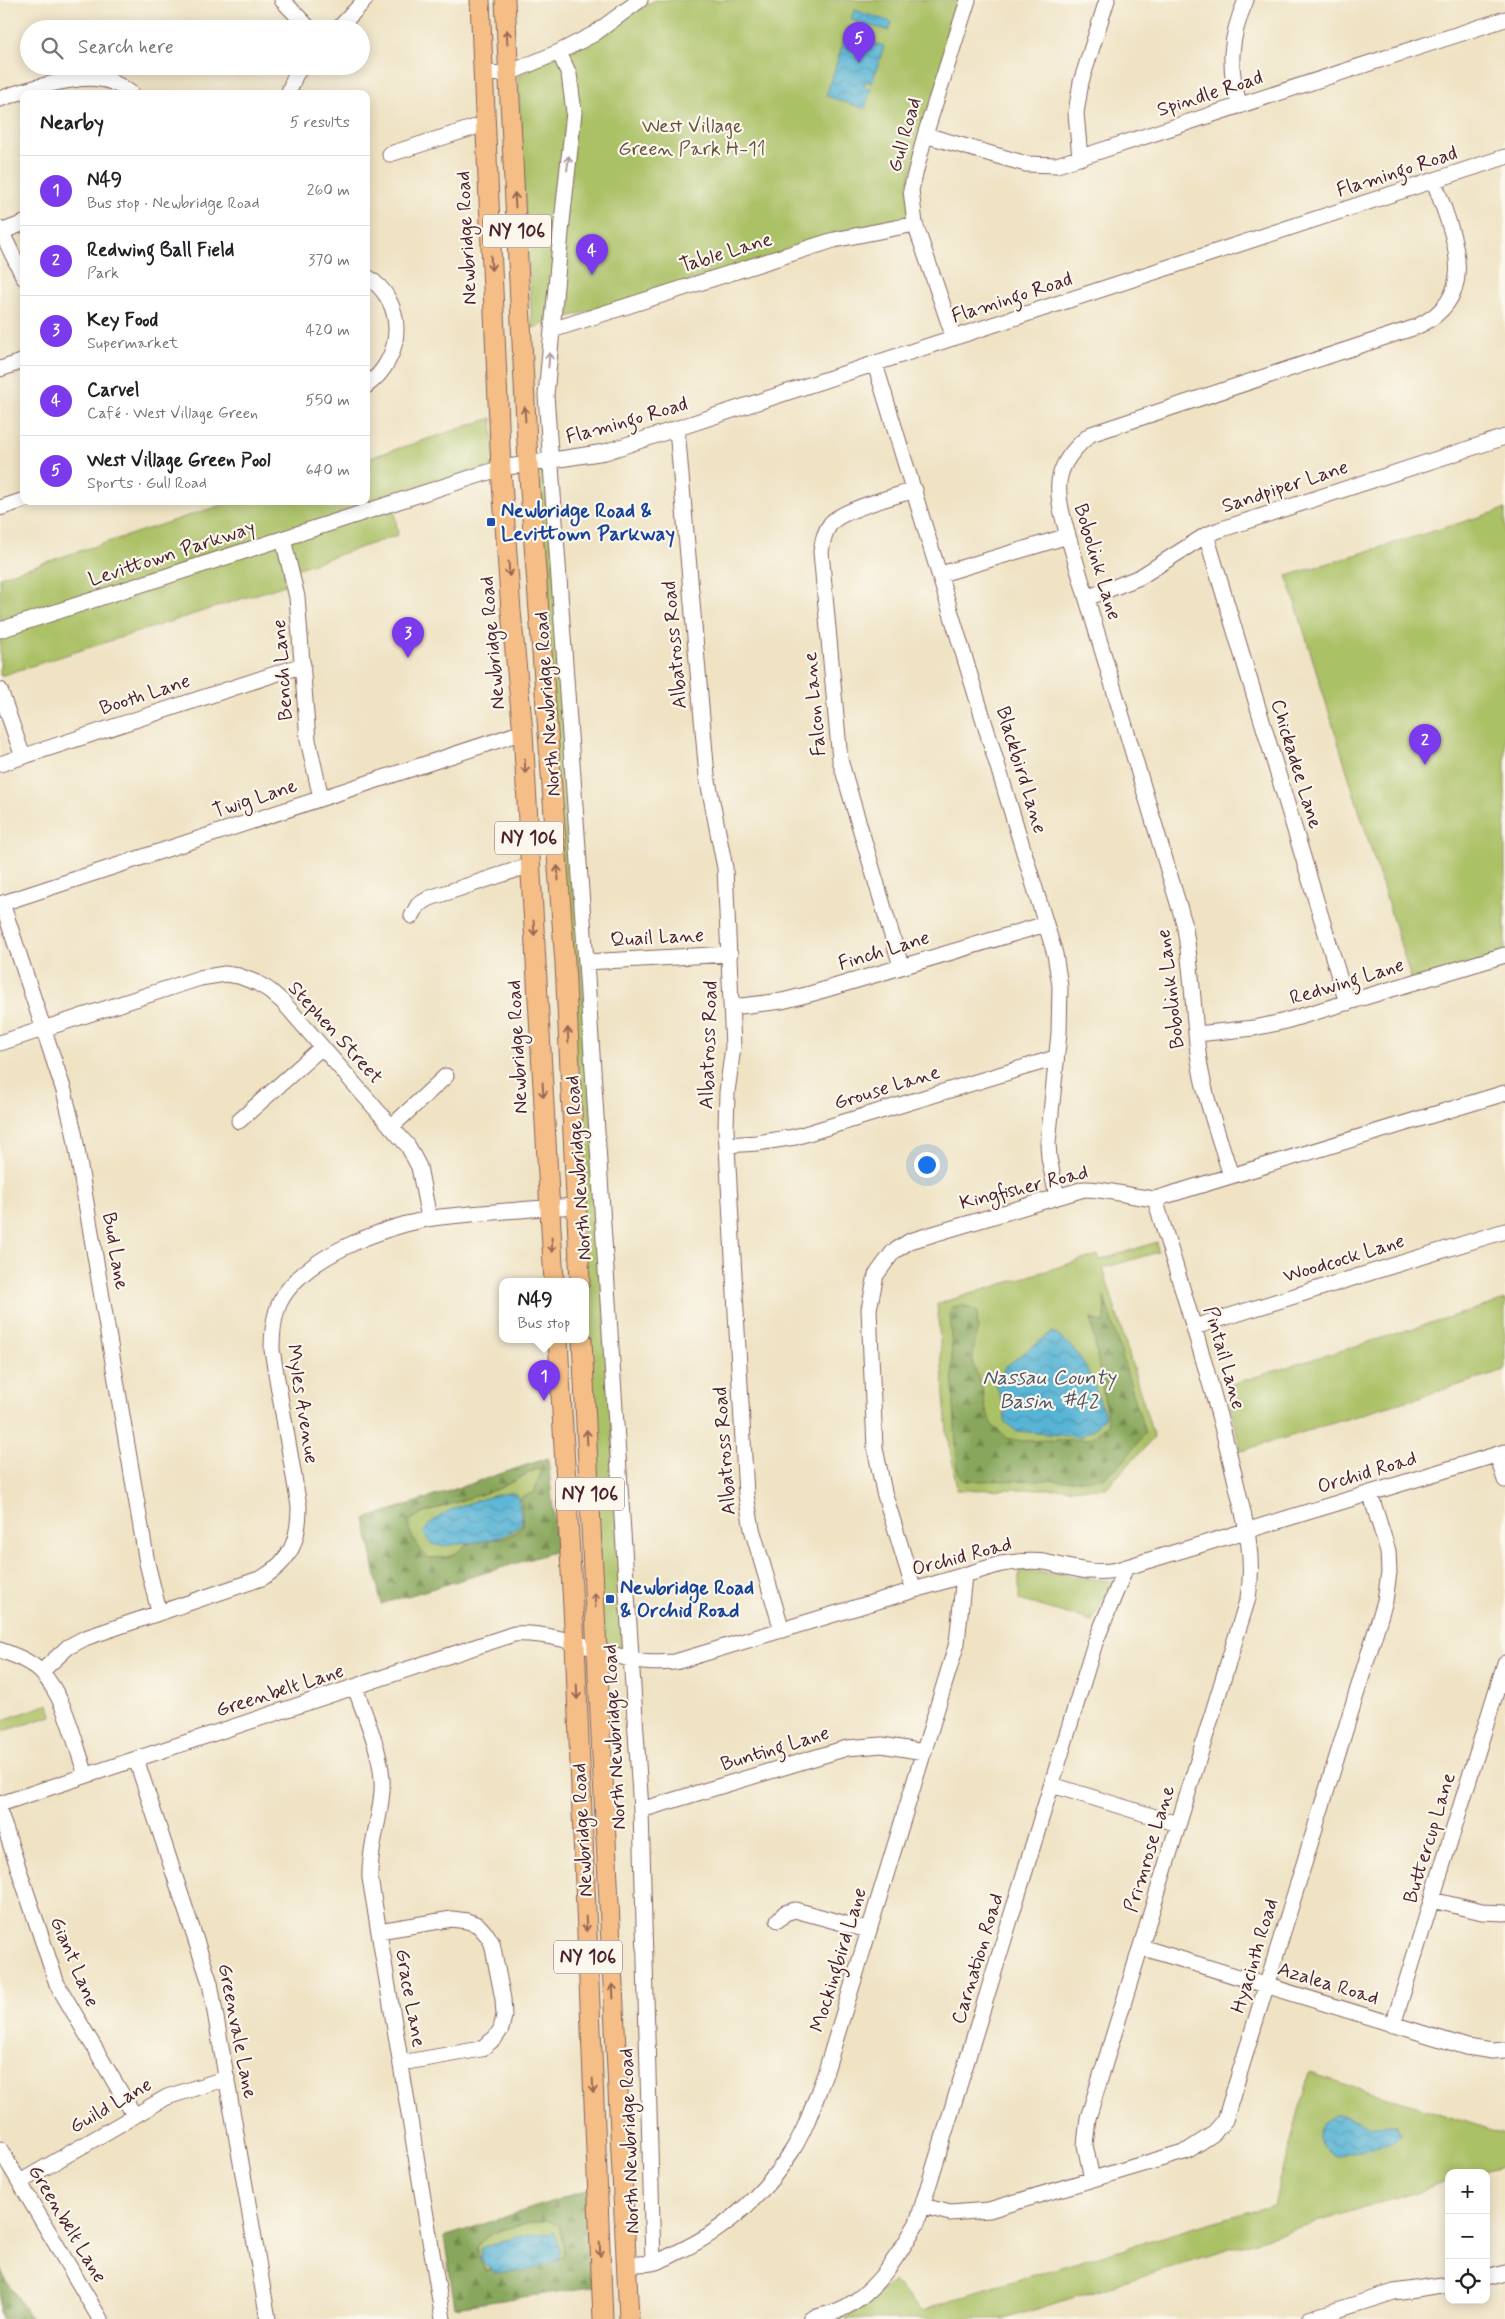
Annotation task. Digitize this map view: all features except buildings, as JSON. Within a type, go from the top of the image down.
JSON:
[{"type":"main road","name":"Newbridge Road","points":[[480,0],[484,124],[501,468],[511,611],[523,732],[554,1278]]},
{"type":"main road","name":"NY 106","points":[[505,0],[528,463],[565,963],[580,1278]]},
{"type":"main road","name":"Newbridge Road","points":[[558,1343],[575,1643],[602,2319]]},
{"type":"main road","name":"Newbridge Road","points":[[582,1343],[629,2319]]},
{"type":"main road","points":[[590,2025],[614,2024]]},
{"type":"street","points":[[282,0],[301,20]]},
{"type":"street","points":[[346,20],[365,0]]},
{"type":"street","points":[[482,74],[509,73],[559,52],[594,34],[640,0]]},
{"type":"street","name":"Gull Road","points":[[954,338],[914,224],[911,190],[925,135],[968,0]]},
{"type":"street","points":[[1080,158],[1076,113],[1081,82],[1106,0]]},
{"type":"street","points":[[1240,106],[1232,78],[1231,62],[1234,38],[1246,0]]},
{"type":"street","name":"Spindle Road","points":[[925,135],[1026,164],[1057,165],[1505,19]]},
{"type":"street","name":"North Newbridge Road","points":[[559,52],[569,74],[574,112],[546,395],[586,962],[640,1810],[653,2262]]},
{"type":"street","points":[[290,90],[296,75]]},
{"type":"street","points":[[26,90],[90,78],[102,79],[126,90]]},
{"type":"street","points":[[0,99],[20,92]]},
{"type":"street","points":[[390,154],[484,124]]},
{"type":"street","name":"Flamingo Road","points":[[528,463],[605,452],[1505,158]]},
{"type":"street","name":"Bobolink Lane","points":[[1231,1176],[1205,1091],[1198,1053],[1190,958],[1184,923],[1057,499],[1059,476],[1068,457],[1091,434],[1416,326],[1438,313],[1453,292],[1459,266],[1456,246],[1434,180]]},
{"type":"street","points":[[20,224],[1,231],[20,270]]},
{"type":"street","name":"Table Lane","points":[[552,330],[834,240],[914,224]]},
{"type":"street","points":[[370,279],[384,290],[390,301],[396,319],[397,336],[390,360],[375,380],[370,383]]},
{"type":"street","points":[[0,369],[20,362]]},
{"type":"street","name":"Blackbird Lane","points":[[876,364],[1055,954],[1060,986],[1059,1033],[1048,1143],[1057,1197]]},
{"type":"street","name":"Albatross Road","points":[[677,428],[707,776],[725,868],[733,1047],[727,1092],[727,1145],[746,1495],[752,1529],[782,1630]]},
{"type":"street","name":"Sandpiper Lane","points":[[1086,598],[1140,577],[1206,536],[1505,437]]},
{"type":"street","name":"Levittown Parkway","points":[[370,503],[501,468],[528,463]]},
{"type":"street","name":"Falcon Lane","points":[[901,966],[840,760],[821,552],[824,534],[836,518],[847,512],[915,490]]},
{"type":"street","points":[[0,508],[20,501]]},
{"type":"street","name":"Levittown Parkway","points":[[0,630],[284,539],[352,508]]},
{"type":"street","points":[[941,574],[1068,536]]},
{"type":"street","name":"Chickadee Lane","points":[[1206,536],[1346,1003]]},
{"type":"street","name":"Bench Lane","points":[[284,539],[297,597],[308,740],[321,798]]},
{"type":"street","name":"Booth Lane","points":[[0,764],[303,664]]},
{"type":"street","points":[[0,690],[23,757]]},
{"type":"street","name":"Twig Lane","points":[[1,903],[523,732]]},
{"type":"street","points":[[412,916],[418,906],[430,898],[531,866]]},
{"type":"street","name":"Bud Lane","points":[[1,903],[64,1091],[74,1132],[146,1563],[159,1612]]},
{"type":"street","name":"Finch Lane","points":[[732,1007],[782,1001],[1046,924]]},
{"type":"street","name":"Quail Lane","points":[[586,962],[730,954]]},
{"type":"street","name":"Redwing Lane","points":[[1197,1034],[1254,1028],[1282,1022],[1505,954]]},
{"type":"street","name":"Stephen Street","points":[[0,1043],[200,978],[225,974],[239,976],[269,990],[283,1002],[408,1146],[416,1157],[429,1218]]},
{"type":"street","points":[[239,1120],[322,1047]]},
{"type":"street","name":"Grouse Lane","points":[[727,1145],[757,1143],[795,1137],[1056,1058]]},
{"type":"street","points":[[391,1126],[446,1076]]},
{"type":"street","name":"Kingfisher Road","points":[[914,1590],[884,1492],[876,1448],[869,1309],[871,1290],[876,1276],[893,1252],[910,1241],[1084,1189],[1102,1189],[1135,1197],[1155,1199],[1505,1093]]},
{"type":"street","name":"Pintail Lane","points":[[1155,1199],[1218,1407],[1247,1530]]},
{"type":"street","name":"Myles Avenue","points":[[41,1672],[68,1647],[85,1638],[262,1578],[283,1562],[295,1542],[299,1528],[299,1506],[272,1350],[276,1313],[290,1285],[302,1274],[320,1261],[358,1242],[429,1218],[576,1206]]},
{"type":"street","name":"Woodcock Lane","points":[[1194,1327],[1505,1231]]},
{"type":"street","points":[[1501,1454],[1505,1480]]},
{"type":"street","name":"Orchid Road","points":[[575,1643],[597,1648],[631,1660],[654,1663],[676,1662],[1001,1564],[1024,1561],[1042,1562],[1072,1569],[1101,1572],[1126,1567],[1501,1454]]},
{"type":"street","name":"Hyacinth Road","points":[[923,2206],[950,2212],[988,2210],[1187,2150],[1213,2134],[1224,2120],[1230,2106],[1385,1601],[1389,1572],[1388,1551],[1370,1493]]},
{"type":"street","name":"Primrose Lane","points":[[1092,2179],[1085,2145],[1088,2118],[1248,1598],[1252,1568],[1247,1530]]},
{"type":"street","name":"Carnation Road","points":[[811,2319],[838,2310],[857,2299],[884,2274],[906,2243],[923,2206],[1095,1643],[1126,1567]]},
{"type":"street","name":"Mockingbird Lane","points":[[626,2264],[653,2262],[693,2245],[742,2211],[776,2174],[793,2149],[809,2117],[825,2074],[957,1643],[964,1575]]},
{"type":"street","name":"Greenbelt Lane","points":[[0,1804],[514,1634],[535,1633],[575,1643]]},
{"type":"street","points":[[0,1650],[23,1659],[41,1672],[61,1704],[86,1775]]},
{"type":"street","name":"Buttercup Lane","points":[[1393,2025],[1505,1663]]},
{"type":"street","name":"Grace Lane","points":[[356,1687],[379,1757],[381,1772],[380,1808],[369,1858],[370,1878],[443,2319]]},
{"type":"street","name":"Bunting Lane","points":[[640,1810],[847,1748],[882,1745],[924,1752]]},
{"type":"street","name":"Greenvale Lane","points":[[136,1759],[210,1983],[268,2319]]},
{"type":"street","points":[[1052,1785],[1178,1824]]},
{"type":"street","name":"Giant Lane","points":[[0,1813],[57,1984],[134,2115]]},
{"type":"street","points":[[1432,1900],[1482,1912],[1505,1913]]},
{"type":"street","points":[[778,1920],[784,1913],[796,1910],[868,1930]]},
{"type":"street","points":[[379,1931],[452,1919],[478,1925],[488,1935],[492,1943],[503,1999],[504,2016],[500,2029],[495,2038],[481,2049],[401,2063]]},
{"type":"street","name":"Azalea Road","points":[[1141,1947],[1467,2047],[1492,2051],[1505,2050]]},
{"type":"street","name":"Guild Lane","points":[[20,2182],[168,2096],[227,2078]]},
{"type":"street","name":"Greenbelt Lane","points":[[0,2149],[100,2319]]},
{"type":"street","points":[[1490,2277],[1505,2273]]},
{"type":"street","points":[[1309,2319],[1335,2315],[1394,2292],[1445,2285]]},
{"type":"green space","name":"West Village Green Park H-11","points":[[655,0],[965,0],[909,180],[911,221],[831,239],[532,328],[518,76]]},
{"type":"green space","points":[[492,418],[495,465],[394,506],[398,535],[284,573],[285,585],[0,676],[0,577],[222,505],[370,505],[370,458]]},
{"type":"green space","points":[[531,466],[549,466],[627,1657],[601,1647],[585,1343],[589,1343],[589,1278],[585,1278]]},
{"type":"green space","points":[[1505,509],[1505,954],[1412,982],[1287,576]]},
{"type":"green space","points":[[1157,1242],[1158,1252],[1103,1268],[1154,1438],[1106,1488],[957,1490],[947,1432],[937,1304],[1098,1255],[1100,1260]]},
{"type":"green space","points":[[1104,1296],[1145,1433],[1123,1462],[1104,1477],[1083,1480],[965,1481],[957,1470],[950,1315],[952,1307],[963,1305],[977,1311],[978,1328],[974,1343],[973,1364],[982,1387],[985,1408],[993,1426],[1007,1438],[1022,1441],[1090,1439],[1108,1424],[1091,1319],[1105,1323]]},
{"type":"green space","points":[[1505,1300],[1505,1371],[1241,1451],[1226,1386]]},
{"type":"green space","points":[[548,1458],[557,1551],[381,1604],[365,1519]],"holes":[[[538,1468],[541,1472],[534,1493],[521,1497],[523,1525],[510,1535],[468,1544],[458,1552],[444,1558],[428,1558],[412,1536],[409,1521],[421,1514],[500,1488]]]},
{"type":"green space","points":[[539,1468],[541,1472],[534,1493],[522,1498],[523,1525],[510,1535],[468,1544],[455,1554],[440,1558],[428,1558],[414,1541],[409,1531],[408,1521],[421,1514],[500,1488]]},
{"type":"green space","points":[[1019,1570],[1112,1581],[1092,1621],[1019,1600]]},
{"type":"green space","points":[[49,1704],[52,1716],[0,1732],[0,1721]]},
{"type":"green space","points":[[1309,2073],[1505,2134],[1505,2165],[1490,2169],[1445,2169],[1445,2182],[1004,2319],[845,2319],[894,2282],[922,2311],[973,2293],[1274,2204]]},
{"type":"green space","points":[[593,2188],[598,2286],[455,2307],[444,2237]],"holes":[[[548,2220],[559,2224],[563,2256],[513,2268],[485,2271],[477,2248],[489,2236],[498,2231],[519,2225]]]},
{"type":"green space","points":[[548,2220],[559,2224],[563,2256],[513,2268],[485,2271],[477,2248],[482,2241],[498,2231]]},
{"type":"green space","points":[[0,2269],[31,2319],[3,2319],[0,2314]]},
{"type":"water","points":[[854,10],[892,22],[889,31],[851,20]]},
{"type":"water","points":[[846,34],[884,46],[872,83],[865,81],[864,86],[871,89],[865,109],[826,96]]},
{"type":"water","name":"Nassau County Basin #42","points":[[1052,1332],[1073,1348],[1080,1358],[1091,1379],[1105,1416],[1095,1428],[1080,1437],[1016,1431],[1005,1422],[1004,1408],[996,1384],[1005,1367]]},
{"type":"water","points":[[510,1492],[518,1495],[522,1523],[515,1530],[496,1538],[444,1546],[433,1544],[427,1539],[424,1532],[439,1516],[462,1505]]},
{"type":"water","points":[[1334,2115],[1345,2115],[1370,2126],[1396,2125],[1400,2134],[1396,2140],[1389,2144],[1334,2157],[1323,2146],[1320,2134],[1322,2123]]},
{"type":"water","points":[[555,2233],[560,2249],[558,2260],[526,2270],[493,2273],[482,2261],[481,2248],[520,2236]]},
{"type":"place","name":"West Village Green Pool","points":[[859,63]]},
{"type":"place","name":"Carvel","points":[[592,275]]},
{"type":"place","name":"Newbridge Road & Levittown Parkway","points":[[491,522]]},
{"type":"place","name":"Key Food","points":[[408,658]]},
{"type":"place","name":"Redwing Ball Field","points":[[1425,765]]},
{"type":"place","name":"N49","points":[[544,1401]]},
{"type":"place","name":"Newbridge Road & Orchid Road","points":[[610,1599]]}]
